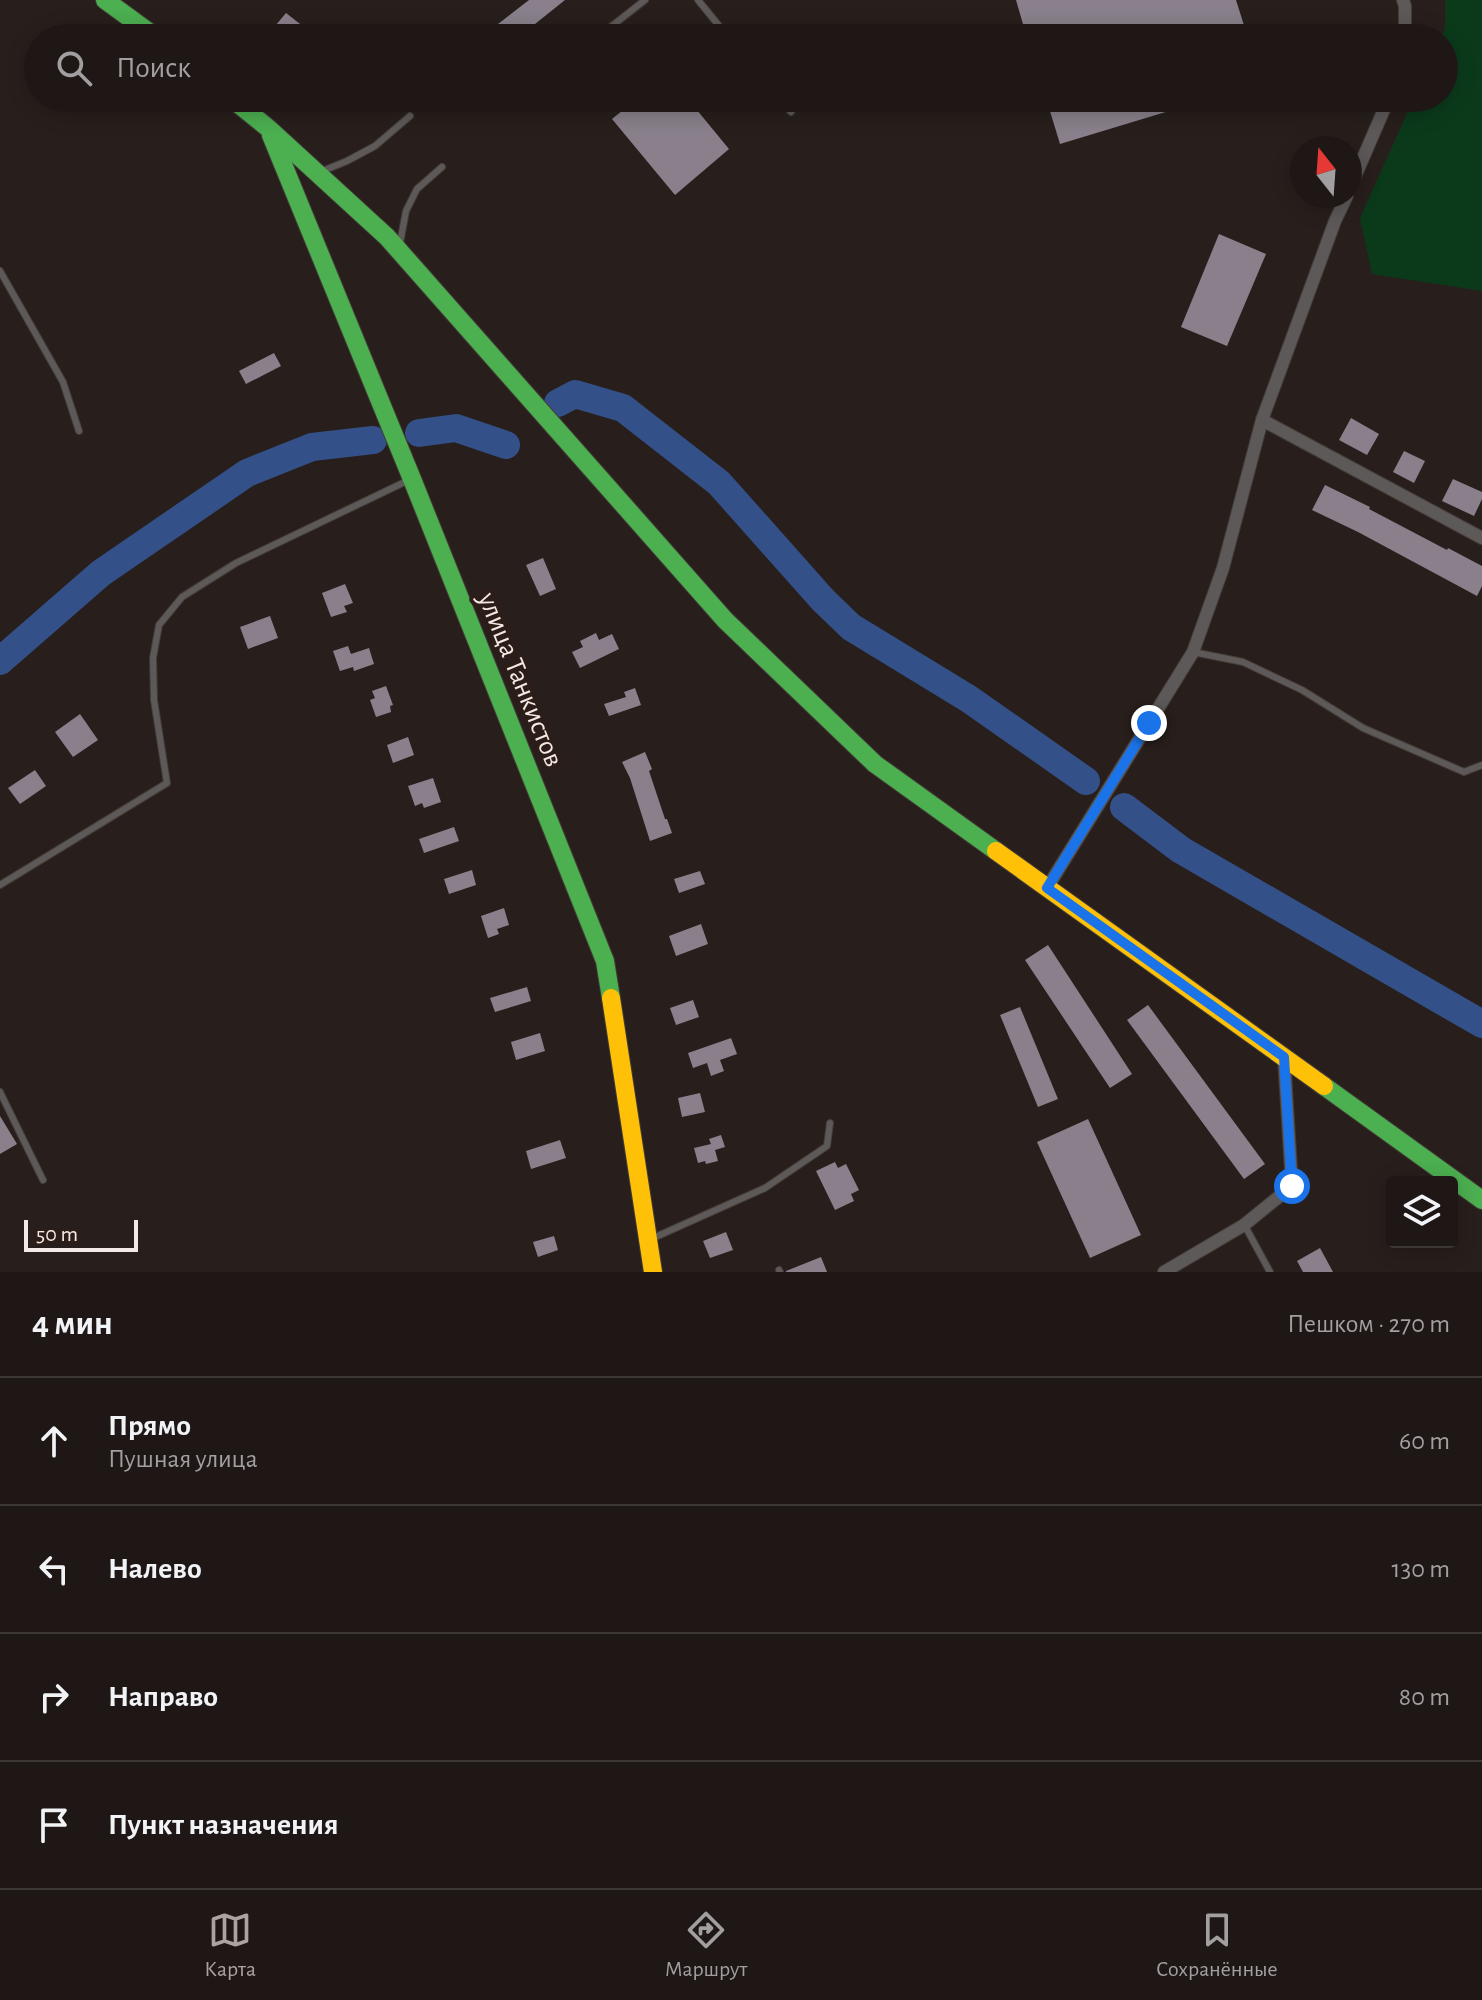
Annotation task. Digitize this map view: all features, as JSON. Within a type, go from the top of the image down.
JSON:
[{"type":"main road","points":[[105,0],[138,24]]},
{"type":"main road","points":[[248,112],[387,237],[725,620],[875,764],[1482,1200]]},
{"type":"main road","name":"улица Танкистов","points":[[268,128],[605,961],[653,1272]]},
{"type":"street","points":[[1403,0],[1405,24]]},
{"type":"street","points":[[1362,160],[1383,112]]},
{"type":"street","points":[[1047,888],[1193,652],[1223,568],[1262,420],[1341,208]]},
{"type":"street","points":[[1262,420],[1482,538]]},
{"type":"street","points":[[1164,1272],[1244,1225],[1292,1186],[1284,1057]]},
{"type":"lane","points":[[614,24],[645,0]]},
{"type":"lane","points":[[698,0],[718,24]]},
{"type":"lane","points":[[317,173],[375,146],[410,116]]},
{"type":"lane","points":[[400,251],[406,211],[411,200],[417,189],[442,167]]},
{"type":"lane","points":[[0,271],[63,382],[79,431]]},
{"type":"lane","points":[[0,885],[167,783],[154,700],[153,658],[159,625],[182,597],[236,563],[412,479]]},
{"type":"lane","points":[[1193,652],[1243,662],[1302,690],[1363,728],[1464,772],[1482,765]]},
{"type":"lane","points":[[0,1092],[43,1180]]},
{"type":"lane","points":[[648,1241],[765,1188],[827,1146],[830,1123]]},
{"type":"lane","points":[[1244,1225],[1270,1272]]},
{"type":"green space","points":[[1445,0],[1482,0],[1482,291],[1372,274],[1360,218],[1408,112],[1458,112],[1458,24],[1445,24]]},
{"type":"building","points":[[529,0],[565,0],[535,24],[498,24]]},
{"type":"building","points":[[1016,0],[1236,0],[1244,24],[1023,24]]},
{"type":"building","points":[[286,13],[300,24],[277,24]]},
{"type":"building","points":[[621,112],[699,112],[729,149],[675,195],[612,119]]},
{"type":"building","points":[[1050,112],[1166,112],[1060,144]]},
{"type":"building","points":[[1219,234],[1266,254],[1227,346],[1181,327]]},
{"type":"building","points":[[274,353],[281,366],[246,384],[239,371]]},
{"type":"building","points":[[1351,418],[1379,434],[1367,455],[1339,440]]},
{"type":"building","points":[[1404,451],[1425,461],[1414,483],[1393,472]]},
{"type":"building","points":[[1453,479],[1482,492],[1474,516],[1442,501]]},
{"type":"building","points":[[1325,485],[1482,566],[1482,586],[1477,596],[1312,510]]},
{"type":"building","points":[[543,558],[556,589],[540,596],[526,565]]},
{"type":"building","points":[[345,584],[353,603],[344,606],[347,612],[331,617],[322,593]]},
{"type":"building","points":[[270,616],[278,638],[248,649],[240,627]]},
{"type":"building","points":[[596,633],[599,640],[612,634],[619,649],[580,668],[572,652],[583,647],[580,641]]},
{"type":"building","points":[[348,646],[351,654],[369,648],[374,664],[354,671],[353,667],[340,671],[333,651]]},
{"type":"building","points":[[386,686],[393,705],[390,706],[391,712],[376,717],[370,700],[375,698],[372,691]]},
{"type":"building","points":[[635,688],[641,705],[609,716],[604,704],[626,697],[624,692]]},
{"type":"building","points":[[80,714],[98,740],[73,757],[55,732]]},
{"type":"building","points":[[408,737],[414,755],[393,763],[387,745]]},
{"type":"building","points":[[645,752],[672,833],[650,841],[622,762]]},
{"type":"building","points":[[35,770],[46,786],[20,804],[8,788]]},
{"type":"building","points":[[433,778],[441,802],[424,808],[422,803],[415,806],[408,786]]},
{"type":"building","points":[[454,827],[459,841],[424,853],[419,839]]},
{"type":"building","points":[[472,870],[476,885],[449,894],[444,879]]},
{"type":"building","points":[[700,871],[705,884],[679,893],[674,879]]},
{"type":"building","points":[[504,908],[509,925],[497,929],[499,934],[488,938],[481,916]]},
{"type":"building","points":[[701,924],[708,944],[676,956],[669,936]]},
{"type":"building","points":[[1048,945],[1132,1074],[1110,1088],[1025,960]]},
{"type":"building","points":[[527,987],[531,1001],[495,1012],[490,998]]},
{"type":"building","points":[[693,1000],[699,1017],[676,1025],[670,1008]]},
{"type":"building","points":[[1148,1005],[1265,1164],[1244,1179],[1127,1020]]},
{"type":"building","points":[[1020,1007],[1058,1099],[1038,1107],[1000,1015]]},
{"type":"building","points":[[540,1033],[545,1051],[516,1060],[511,1042]]},
{"type":"building","points":[[731,1038],[737,1054],[720,1060],[724,1071],[711,1076],[707,1063],[693,1068],[688,1053]]},
{"type":"building","points":[[700,1093],[705,1112],[682,1117],[678,1098]]},
{"type":"building","points":[[0,1116],[17,1144],[0,1154]]},
{"type":"building","points":[[1088,1119],[1141,1235],[1090,1258],[1037,1142]]},
{"type":"building","points":[[721,1135],[725,1147],[715,1150],[718,1161],[698,1163],[694,1148],[711,1144],[709,1139]]},
{"type":"building","points":[[560,1140],[566,1158],[531,1169],[526,1151]]},
{"type":"building","points":[[835,1162],[838,1168],[846,1164],[859,1190],[851,1194],[854,1201],[835,1210],[816,1171]]},
{"type":"building","points":[[726,1232],[733,1250],[710,1258],[703,1241]]},
{"type":"building","points":[[554,1236],[558,1250],[538,1257],[533,1242]]},
{"type":"building","points":[[1320,1248],[1333,1272],[1303,1272],[1297,1261]]},
{"type":"building","points":[[821,1257],[827,1272],[786,1272],[786,1271]]},
{"type":"waterway","points":[[558,403],[575,394],[623,408],[719,483],[851,627],[969,699],[1086,781]]},
{"type":"waterway","points":[[419,433],[456,428],[506,445]]},
{"type":"waterway","points":[[0,661],[101,573],[247,473],[312,447],[373,440]]},
{"type":"waterway","points":[[1124,807],[1181,850],[1482,1024]]},
{"type":"traffic: fast","points":[[105,0],[138,24]]},
{"type":"traffic: fast","points":[[248,112],[387,237],[725,620],[875,764],[996,851]]},
{"type":"traffic: fast","points":[[271,135],[605,961],[611,998]]},
{"type":"traffic: fast","points":[[1324,1086],[1482,1200]]},
{"type":"traffic: slow","points":[[996,851],[1324,1086]]},
{"type":"traffic: slow","points":[[611,998],[653,1272]]},
{"type":"route","points":[[1149,723],[1047,888],[1284,1057],[1292,1186]]}]
